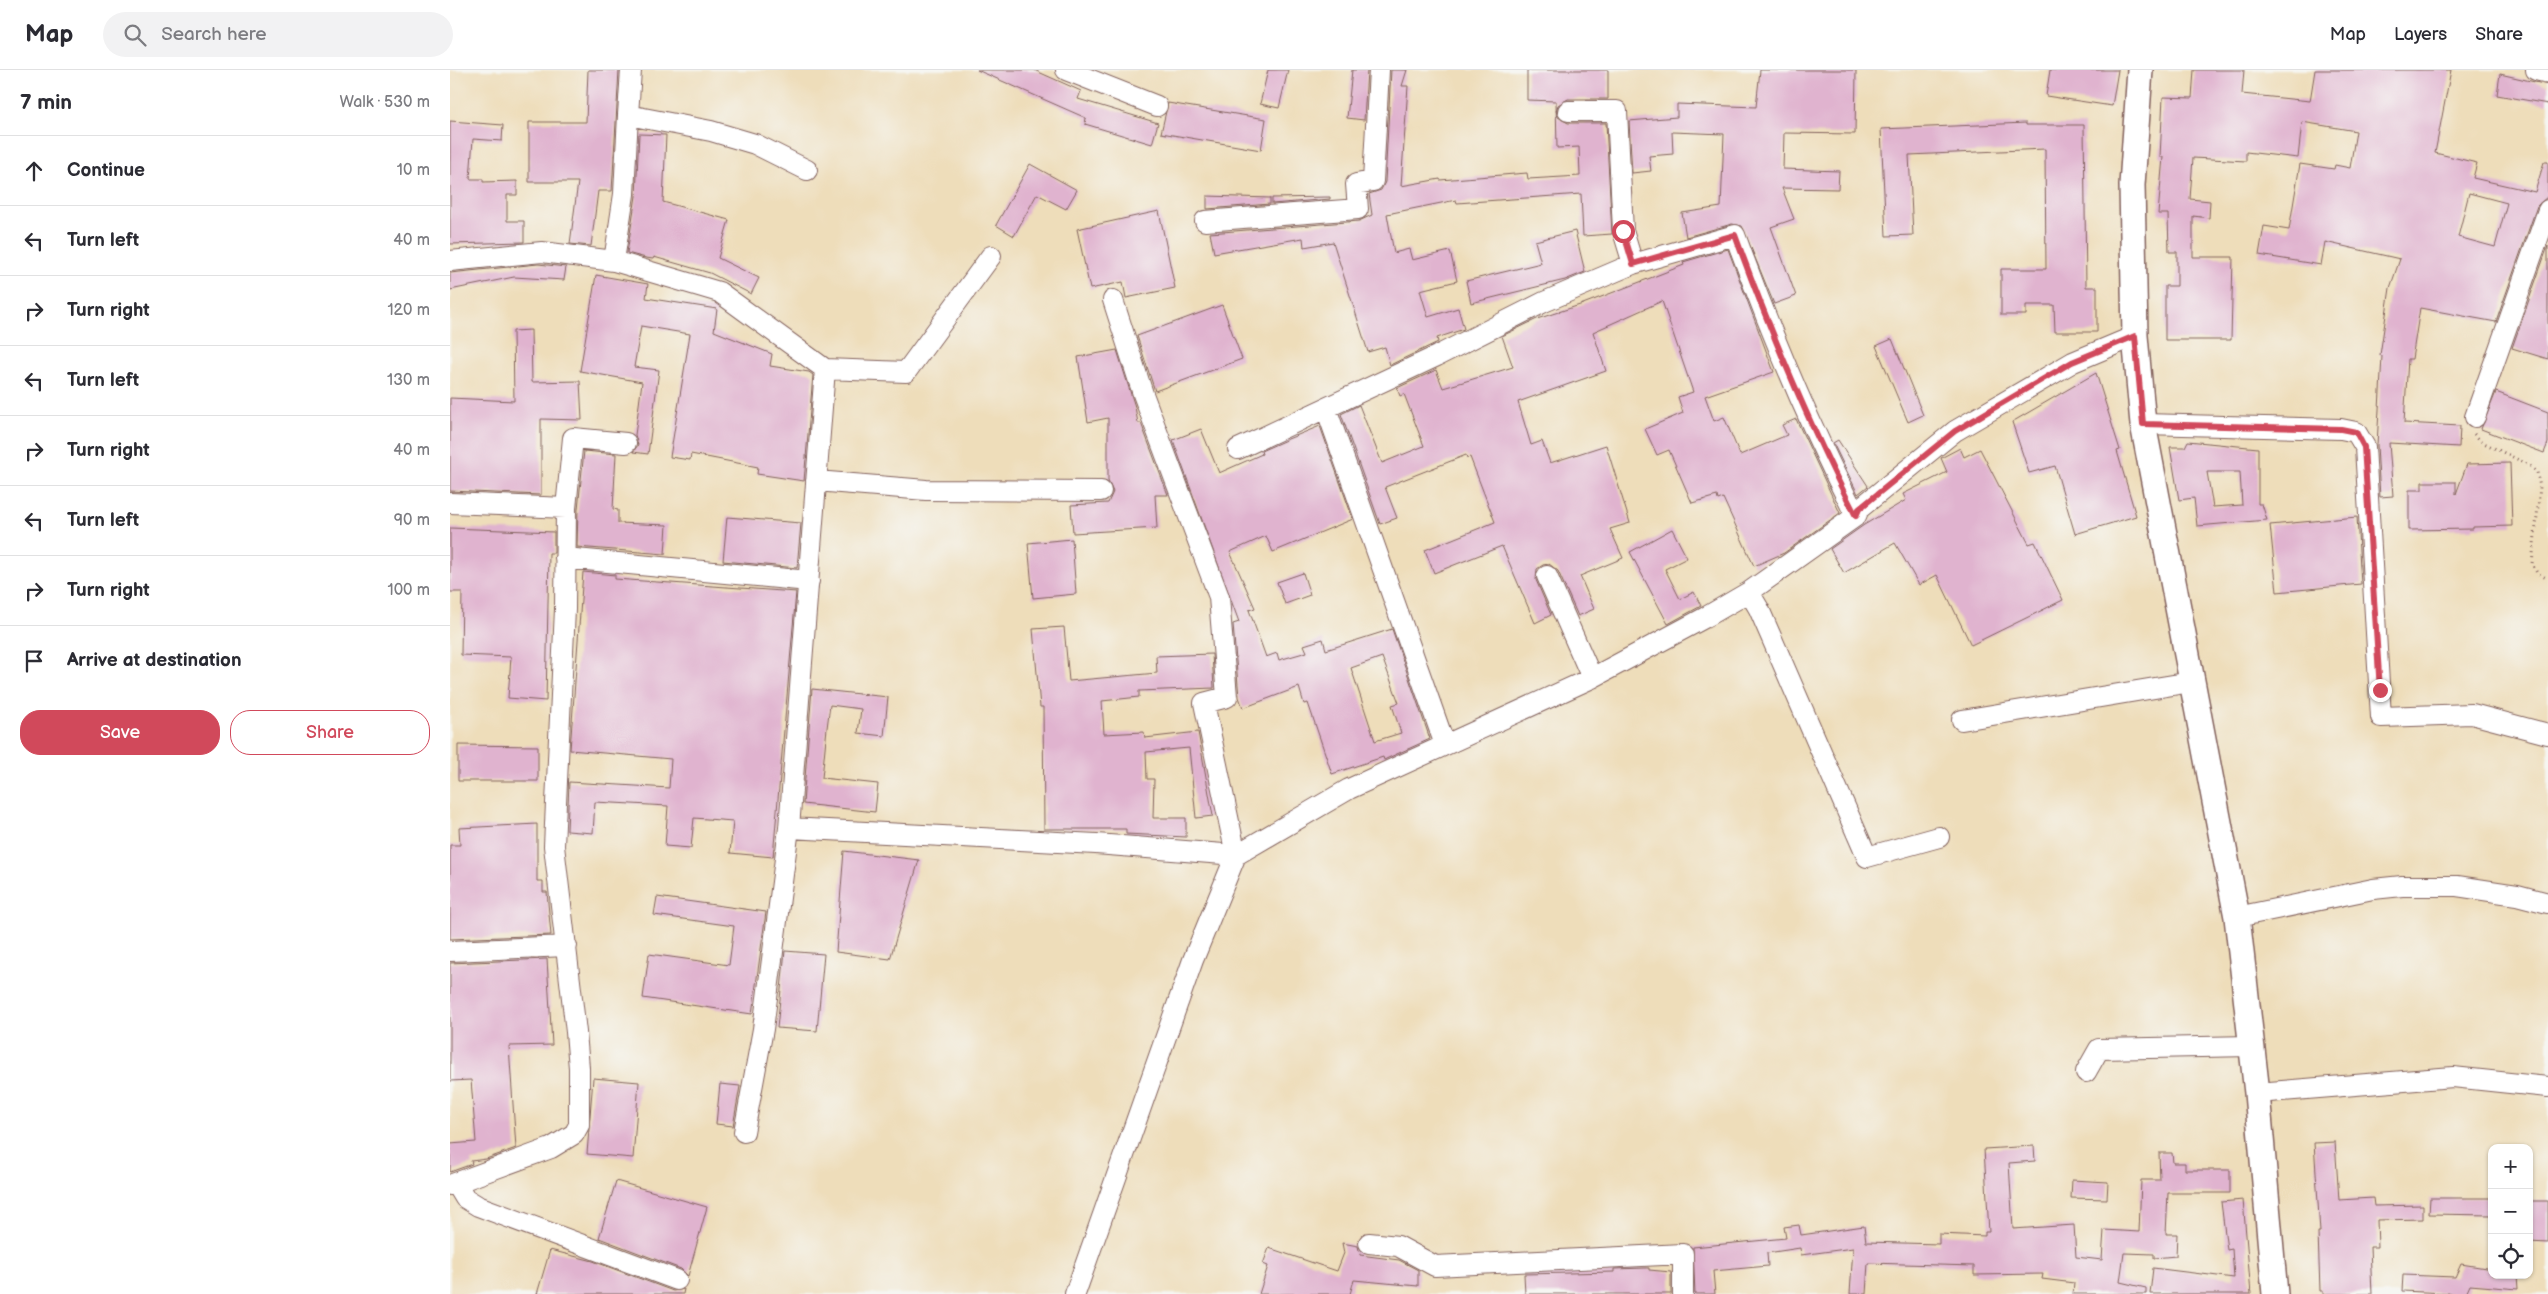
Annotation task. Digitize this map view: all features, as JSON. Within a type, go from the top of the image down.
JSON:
[{"type":"main road","points":[[2140,70],[2132,185],[2135,336],[2143,424],[2237,917],[2257,1093],[2275,1294]]},
{"type":"street","points":[[614,261],[624,194],[631,70]]},
{"type":"street","points":[[1066,70],[1157,106]]},
{"type":"street","points":[[1205,220],[1358,209],[1356,184],[1373,181],[1379,70]]},
{"type":"street","points":[[2536,70],[2548,73]]},
{"type":"street","points":[[1568,111],[1617,111],[1623,231],[1633,264]]},
{"type":"street","points":[[628,115],[711,132],[755,144],[807,170]]},
{"type":"street","points":[[2475,416],[2548,210]]},
{"type":"street","points":[[1238,449],[1544,302],[1633,264],[1735,235],[1764,315],[1813,430],[1856,516]]},
{"type":"street","points":[[450,261],[542,252],[614,261],[719,292],[825,369],[906,372],[991,256]]},
{"type":"street","points":[[1075,1294],[1190,969],[1236,855],[1204,703],[1227,696],[1219,597],[1143,394],[1113,300]]},
{"type":"street","points":[[789,828],[1096,844],[1236,855],[1349,789],[1592,678],[1749,592],[1856,516],[1859,509],[1955,431],[2072,362],[2135,336]]},
{"type":"street","points":[[744,1132],[763,1028],[789,828],[825,369]]},
{"type":"street","points":[[1326,408],[1445,745]]},
{"type":"street","points":[[2143,424],[2341,429],[2356,432],[2364,447],[2381,716],[2472,714],[2548,734]]},
{"type":"street","points":[[626,443],[573,438],[566,508],[554,846],[580,1068],[579,1125],[574,1134],[551,1148],[453,1184],[465,1198],[478,1206],[677,1280]]},
{"type":"street","points":[[816,482],[926,490],[1101,491]]},
{"type":"street","points":[[450,502],[566,508]]},
{"type":"street","points":[[565,558],[808,581]]},
{"type":"street","points":[[1548,576],[1592,678]]},
{"type":"street","points":[[1749,592],[1759,609],[1867,857],[1939,837]]},
{"type":"street","points":[[1962,720],[2191,682]]},
{"type":"street","points":[[2237,917],[2373,889],[2402,886],[2458,886],[2548,902]]},
{"type":"street","points":[[450,952],[567,946]]},
{"type":"street","points":[[2086,1072],[2099,1049],[2252,1046]]},
{"type":"street","points":[[2257,1093],[2453,1077],[2548,1087]]},
{"type":"street","points":[[1369,1243],[1398,1246],[1435,1266],[1683,1254],[1683,1294]]},
{"type":"path","points":[[2475,416],[2473,431],[2482,442],[2528,465],[2537,472],[2540,487],[2532,564],[2537,573],[2548,579]]},
{"type":"building","points":[[588,70],[619,70],[612,191],[598,191],[591,246],[570,244],[578,182],[529,182],[529,122],[586,122]]},
{"type":"building","points":[[977,70],[1034,70],[1081,91],[1078,99],[1158,123],[1152,144],[1085,124],[1086,118]]},
{"type":"building","points":[[1268,70],[1288,70],[1279,108],[1260,104]]},
{"type":"building","points":[[1352,70],[1367,70],[1364,120],[1347,118]]},
{"type":"building","points":[[1391,70],[1407,70],[1402,86],[1408,86],[1401,186],[1440,179],[1527,173],[1528,179],[1580,176],[1579,147],[1557,148],[1556,112],[1558,117],[1568,123],[1606,123],[1612,234],[1583,236],[1581,194],[1457,203],[1456,200],[1387,214],[1394,253],[1409,249],[1412,260],[1450,251],[1457,281],[1420,290],[1428,317],[1458,308],[1464,329],[1437,338],[1438,342],[1390,365],[1385,347],[1368,352],[1333,242],[1304,247],[1303,238],[1214,253],[1210,233],[1359,221],[1372,215],[1369,194],[1381,190],[1385,182]]},
{"type":"building","points":[[1527,70],[1608,70],[1608,99],[1568,99],[1558,105],[1556,110],[1556,101],[1527,100]]},
{"type":"building","points":[[1760,70],[1856,70],[1855,134],[1784,133],[1783,169],[1839,171],[1838,189],[1782,188],[1794,219],[1771,227],[1796,296],[1774,304],[1742,226],[1732,224],[1686,237],[1682,213],[1721,207],[1724,134],[1672,132],[1673,154],[1649,156],[1651,171],[1632,173],[1629,121],[1677,117],[1677,104],[1756,107]]},
{"type":"building","points":[[2050,70],[2118,70],[2112,106],[2046,96]]},
{"type":"building","points":[[2194,70],[2244,70],[2242,94],[2310,101],[2315,70],[2451,70],[2435,153],[2477,163],[2473,178],[2535,192],[2544,162],[2548,162],[2548,196],[2537,206],[2496,322],[2420,308],[2412,359],[2408,359],[2404,423],[2460,426],[2459,447],[2389,443],[2393,496],[2380,497],[2377,445],[2382,356],[2380,355],[2390,288],[2400,259],[2325,242],[2321,265],[2259,255],[2264,226],[2289,230],[2300,164],[2334,169],[2335,165],[2350,168],[2356,131],[2302,122],[2298,158],[2246,152],[2246,161],[2193,158],[2190,199],[2210,201],[2209,218],[2193,216],[2193,257],[2233,257],[2231,340],[2165,340],[2165,286],[2177,286],[2177,252],[2169,252],[2168,214],[2158,214],[2163,157],[2160,157],[2163,97],[2192,98]],"holes":[[[2469,193],[2507,203],[2495,247],[2458,237]]]},
{"type":"building","points":[[2500,74],[2548,85],[2548,104],[2497,95]]},
{"type":"building","points":[[1168,103],[1266,119],[1261,150],[1161,133]]},
{"type":"building","points":[[450,121],[503,125],[502,141],[473,139],[470,179],[483,179],[483,182],[517,181],[517,195],[507,195],[507,221],[524,221],[524,242],[450,244]]},
{"type":"building","points":[[2026,123],[2026,125],[2084,125],[2086,287],[2097,287],[2097,332],[2055,332],[2054,305],[2026,305],[2026,315],[2001,315],[2001,269],[2046,269],[2045,149],[1909,155],[1913,235],[1886,236],[1881,129]]},
{"type":"building","points":[[639,134],[666,135],[663,202],[729,220],[718,258],[759,278],[751,294],[710,273],[654,257],[653,259],[646,258],[627,253],[636,196]]},
{"type":"building","points":[[1030,164],[1077,190],[1066,209],[1037,194],[1014,236],[996,225]]},
{"type":"building","points":[[1207,196],[1270,198],[1270,204],[1207,209]]},
{"type":"building","points":[[1330,197],[1330,199],[1272,204],[1272,198]]},
{"type":"building","points":[[1159,211],[1175,288],[1126,298],[1123,282],[1090,289],[1077,229]]},
{"type":"building","points":[[1575,231],[1585,272],[1565,280],[1471,303],[1466,281],[1541,263],[1535,241]]},
{"type":"building","points":[[2548,246],[2548,359],[2512,348]]},
{"type":"building","points":[[1728,249],[1774,372],[1705,396],[1714,421],[1724,417],[1740,455],[1787,435],[1782,425],[1796,419],[1840,513],[1784,553],[1754,566],[1723,498],[1718,500],[1717,496],[1692,503],[1669,450],[1657,455],[1645,429],[1683,413],[1678,397],[1693,392],[1662,301],[1593,332],[1606,371],[1518,402],[1531,445],[1542,441],[1550,463],[1606,445],[1630,523],[1610,529],[1623,558],[1580,576],[1594,609],[1578,616],[1558,571],[1549,564],[1543,565],[1537,569],[1536,580],[1551,615],[1535,623],[1502,546],[1434,573],[1425,550],[1495,522],[1470,457],[1467,458],[1466,455],[1385,487],[1397,518],[1380,524],[1341,414],[1359,405],[1382,463],[1424,446],[1404,394],[1400,396],[1397,388],[1436,370],[1443,388],[1513,367],[1502,336],[1537,319],[1583,304],[1684,265],[1683,262]]},
{"type":"building","points":[[538,264],[566,267],[564,280],[514,277],[450,290],[450,273]]},
{"type":"building","points":[[596,275],[648,284],[646,298],[717,309],[714,331],[772,354],[770,366],[809,372],[813,375],[804,481],[757,474],[758,467],[691,454],[690,460],[670,457],[690,334],[641,326],[634,367],[659,370],[648,454],[633,452],[638,445],[635,435],[642,382],[580,371]]},
{"type":"building","points":[[1222,305],[1242,359],[1155,391],[1137,336]]},
{"type":"building","points":[[531,330],[532,382],[580,381],[582,420],[541,419],[541,495],[450,491],[450,398],[514,401],[513,331]]},
{"type":"building","points":[[1892,339],[1923,415],[1908,422],[1876,346]]},
{"type":"building","points":[[1117,350],[1135,407],[1138,423],[1141,423],[1168,495],[1155,495],[1157,528],[1073,533],[1071,505],[1108,503],[1113,492],[1108,481],[1108,418],[1088,422],[1078,357]]},
{"type":"building","points":[[2096,373],[2120,450],[2117,451],[2136,516],[2075,534],[2055,466],[2029,473],[2012,422]]},
{"type":"building","points":[[2496,392],[2548,412],[2548,443],[2544,453],[2481,429]]},
{"type":"building","points":[[1320,426],[1353,519],[1273,552],[1266,536],[1230,552],[1255,608],[1249,610],[1266,657],[1277,653],[1279,660],[1307,652],[1304,645],[1323,639],[1326,650],[1392,629],[1430,739],[1384,760],[1383,757],[1332,774],[1308,703],[1304,704],[1299,687],[1243,708],[1239,697],[1233,624],[1239,622],[1173,440],[1201,429],[1219,473],[1262,454],[1261,451]],"holes":[[[1382,657],[1399,703],[1392,705],[1401,733],[1375,741],[1351,668]]]},
{"type":"building","points":[[1838,440],[1868,486],[1858,494],[1833,443]]},
{"type":"building","points":[[2188,441],[2258,448],[2258,504],[2262,504],[2267,520],[2197,526],[2194,498],[2179,500],[2170,447],[2185,447]],"holes":[[[2207,472],[2240,472],[2242,505],[2213,507]]]},
{"type":"building","points":[[1960,448],[1964,457],[1980,449],[2029,544],[2035,542],[2063,600],[1971,645],[1937,575],[1919,585],[1895,543],[1844,573],[1830,549],[1864,525],[1906,500],[1903,494],[1947,472],[1941,458]]},
{"type":"building","points":[[584,451],[616,454],[613,509],[618,510],[618,523],[667,525],[665,554],[577,547],[578,509]]},
{"type":"building","points":[[2510,463],[2512,526],[2409,530],[2409,490],[2422,490],[2422,482],[2456,482],[2456,494],[2467,464]]},
{"type":"building","points":[[727,517],[801,523],[797,568],[723,561]]},
{"type":"building","points":[[2357,517],[2361,584],[2277,592],[2270,525]]},
{"type":"building","points":[[450,528],[554,532],[554,553],[549,553],[546,701],[508,698],[511,657],[461,655],[462,592],[450,592]]},
{"type":"building","points":[[1672,529],[1687,558],[1665,569],[1680,599],[1694,592],[1701,606],[1668,624],[1630,552]]},
{"type":"building","points":[[1072,539],[1076,594],[1033,598],[1028,543]]},
{"type":"building","points":[[583,572],[615,575],[615,579],[796,592],[773,857],[730,853],[733,821],[694,818],[691,848],[665,846],[668,806],[595,802],[593,833],[567,831],[569,782],[669,788],[671,759],[570,750]]},
{"type":"building","points":[[1303,573],[1310,595],[1285,604],[1277,582]]},
{"type":"building","points":[[1064,627],[1069,681],[1157,673],[1156,656],[1212,654],[1214,688],[1139,691],[1139,697],[1102,701],[1104,734],[1144,732],[1145,738],[1198,732],[1213,816],[1196,818],[1189,748],[1146,752],[1147,779],[1154,779],[1153,818],[1186,818],[1186,837],[1126,834],[1126,829],[1044,829],[1043,707],[1040,707],[1033,629]]},
{"type":"building","points":[[812,689],[888,697],[884,736],[858,733],[861,709],[830,705],[827,728],[822,778],[878,784],[875,812],[803,804]]},
{"type":"building","points":[[458,745],[538,746],[538,781],[458,781]]},
{"type":"building","points":[[537,824],[537,881],[543,881],[543,892],[547,892],[551,935],[450,939],[450,845],[460,845],[459,828]]},
{"type":"building","points":[[844,851],[919,860],[890,959],[836,952]]},
{"type":"building","points":[[657,897],[766,912],[752,1014],[643,998],[649,954],[729,965],[734,926],[654,915]]},
{"type":"building","points":[[785,951],[824,954],[817,1031],[777,1028]]},
{"type":"building","points":[[547,959],[552,1045],[509,1046],[516,1148],[486,1159],[471,1161],[472,1164],[450,1172],[450,1144],[476,1142],[471,1080],[450,1081],[450,963]]},
{"type":"building","points":[[593,1078],[639,1082],[633,1158],[587,1154]]},
{"type":"building","points":[[720,1084],[740,1086],[733,1126],[716,1124]]},
{"type":"building","points":[[2335,1142],[2339,1200],[2373,1198],[2374,1206],[2423,1205],[2423,1219],[2377,1220],[2378,1247],[2370,1247],[2372,1294],[2323,1294],[2323,1291],[2320,1291],[2318,1232],[2320,1232],[2314,1143]]},
{"type":"building","points":[[2034,1146],[2035,1161],[2009,1163],[2013,1229],[2074,1225],[2076,1257],[2102,1260],[2104,1230],[2139,1232],[2141,1180],[2160,1180],[2159,1153],[2172,1153],[2173,1163],[2185,1163],[2185,1170],[2230,1170],[2230,1193],[2168,1193],[2166,1234],[2177,1234],[2176,1256],[2154,1258],[2154,1254],[2124,1253],[2120,1282],[2146,1288],[2146,1294],[2073,1294],[2074,1283],[2042,1279],[2043,1274],[1974,1275],[1974,1266],[1868,1263],[1866,1294],[1850,1294],[1853,1248],[1801,1255],[1800,1248],[1767,1253],[1768,1266],[1713,1271],[1715,1294],[1695,1294],[1693,1247],[1786,1238],[1784,1227],[1799,1225],[1801,1235],[1864,1226],[1866,1242],[1939,1244],[1939,1234],[1985,1236],[1985,1232],[1989,1232],[1984,1149]]},
{"type":"building","points":[[2072,1180],[2108,1182],[2107,1199],[2071,1198]]},
{"type":"building","points":[[616,1181],[707,1207],[688,1276],[681,1269],[599,1238]]},
{"type":"building","points":[[2430,1198],[2488,1198],[2488,1215],[2429,1214]]},
{"type":"building","points":[[2243,1200],[2251,1294],[2150,1294],[2153,1268],[2234,1278],[2232,1249],[2227,1250],[2221,1202]]},
{"type":"building","points":[[2533,1201],[2548,1201],[2548,1243],[2533,1242]]},
{"type":"building","points":[[1342,1243],[1358,1246],[1360,1255],[1399,1260],[1418,1270],[1418,1286],[1354,1280],[1350,1294],[1259,1294],[1268,1266],[1263,1264],[1269,1248],[1337,1271],[1344,1253]]},
{"type":"building","points":[[550,1250],[593,1261],[673,1291],[684,1289],[683,1294],[537,1294]]},
{"type":"building","points":[[2461,1264],[2488,1268],[2488,1279],[2517,1279],[2518,1289],[2470,1285],[2466,1294],[2402,1291],[2403,1275],[2455,1277]]},
{"type":"building","points":[[1649,1268],[1649,1270],[1671,1272],[1671,1294],[1525,1294],[1524,1274],[1614,1272],[1614,1269]]},
{"type":"route","points":[[1623,231],[1633,264],[1735,235],[1764,315],[1820,447],[1856,516],[1859,509],[1955,431],[2072,362],[2135,336],[2143,424],[2348,429],[2356,432],[2361,437],[2364,447],[2380,690]]}]
